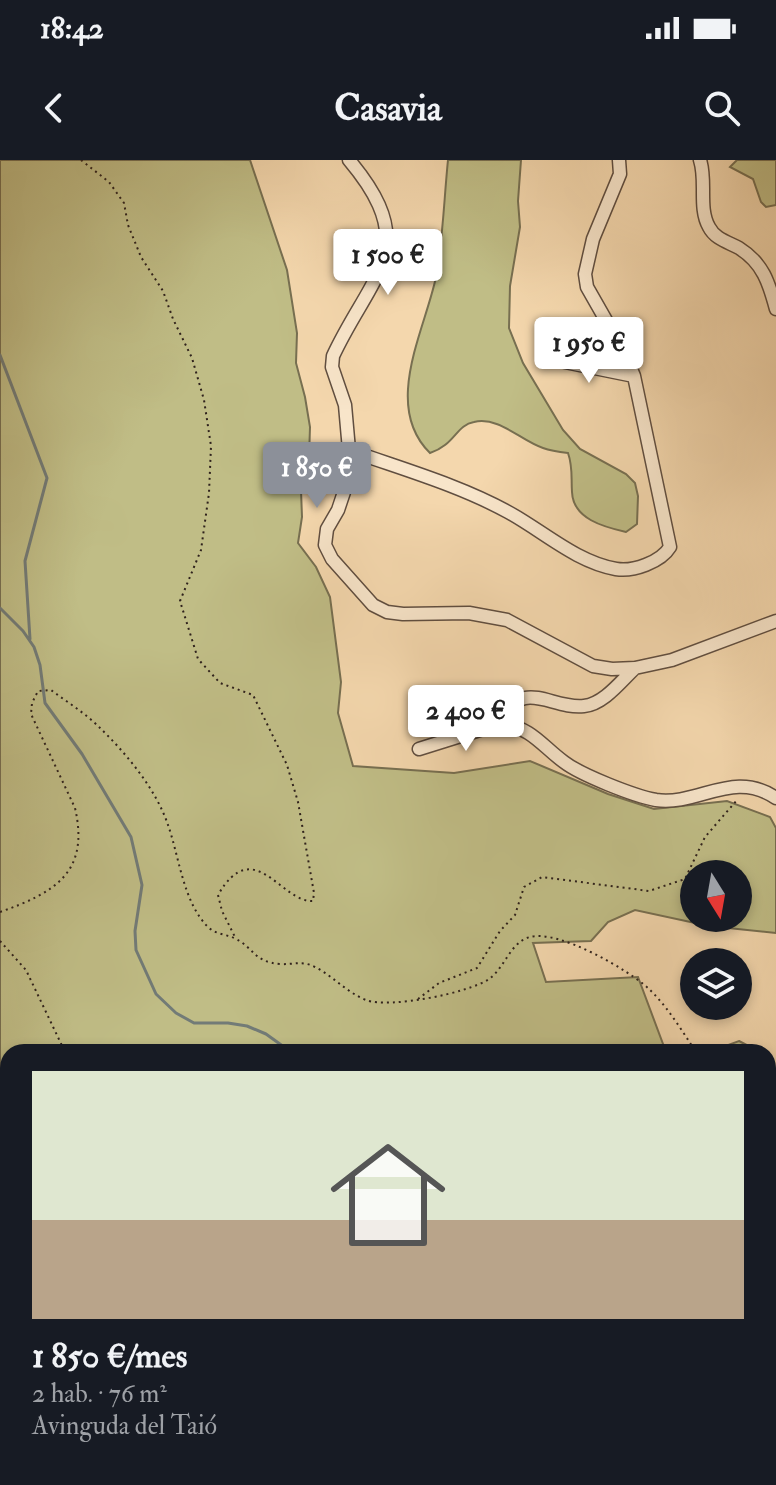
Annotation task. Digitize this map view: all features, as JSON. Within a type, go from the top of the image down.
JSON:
[{"type":"street","points":[[349,160],[378,202],[387,231],[385,258],[373,288],[333,356],[332,367],[345,405],[349,450],[346,486],[327,529],[325,545],[332,559],[373,605],[387,612],[403,614],[469,613],[507,620],[593,666],[612,669],[635,668],[709,648],[776,621]]},
{"type":"street","points":[[349,450],[460,489],[508,512],[577,555],[601,565],[622,570],[639,567],[665,555],[670,547],[634,376],[587,287],[585,274],[593,239],[620,174],[619,160]]},
{"type":"street","points":[[700,160],[706,220],[710,230],[755,260],[767,276],[776,309]]},
{"type":"street","points":[[550,359],[634,376]]},
{"type":"street","points":[[502,723],[517,700],[537,697],[584,706],[598,702],[635,668]]},
{"type":"street","points":[[419,749],[502,723],[530,732],[566,764],[605,783],[656,800],[747,785],[776,798]]},
{"type":"path","points":[[81,160],[109,182],[124,203],[128,225],[141,257],[163,291],[192,358],[204,400],[211,446],[209,493],[201,550],[180,601],[188,631],[198,659],[220,683],[253,695],[287,765],[298,802],[313,901],[305,901],[274,879],[256,871],[238,872],[228,877],[218,895],[222,911],[236,938],[258,959],[281,964],[302,962],[317,967],[345,989],[366,1000],[379,1004],[400,1004],[479,985],[498,970],[519,943],[531,936],[554,937],[590,951],[647,987],[665,1006],[691,1044]]},
{"type":"path","points":[[0,912],[50,891],[65,877],[78,851],[75,808],[31,714],[38,691],[51,690],[97,724],[158,800],[192,903],[208,927],[236,938]]},
{"type":"path","points":[[417,1000],[439,983],[477,968],[500,931],[515,915],[524,887],[542,877],[649,891],[685,879],[705,837],[747,785]]},
{"type":"path","points":[[0,941],[26,970],[61,1044]]},
{"type":"shaded area","points":[[0,160],[250,160],[287,270],[297,333],[296,363],[310,427],[309,458],[301,490],[302,517],[298,543],[316,567],[330,597],[341,682],[338,713],[353,766],[454,773],[530,761],[608,794],[654,809],[727,801],[770,817],[776,828],[776,933],[752,930],[752,860],[680,860],[680,920],[635,910],[608,922],[591,941],[533,943],[546,982],[638,977],[663,1044],[0,1044]]},
{"type":"shaded area","points":[[448,160],[521,160],[520,227],[510,286],[509,328],[523,363],[563,430],[580,449],[626,474],[635,483],[637,524],[626,532],[591,520],[578,509],[572,492],[568,453],[535,445],[501,426],[483,421],[463,427],[445,445],[430,453],[416,434],[409,413],[408,391],[411,367],[436,277]]},
{"type":"shaded area","points":[[737,160],[776,160],[776,205],[766,207],[761,202],[753,179],[730,167]]},
{"type":"waterway","points":[[0,355],[47,478],[25,561],[30,639]]},
{"type":"waterway","points":[[0,608],[34,647],[40,665],[45,703],[82,754],[131,837],[142,885],[135,931],[136,950],[156,994],[176,1013],[194,1023],[247,1026],[280,1044]]}]
